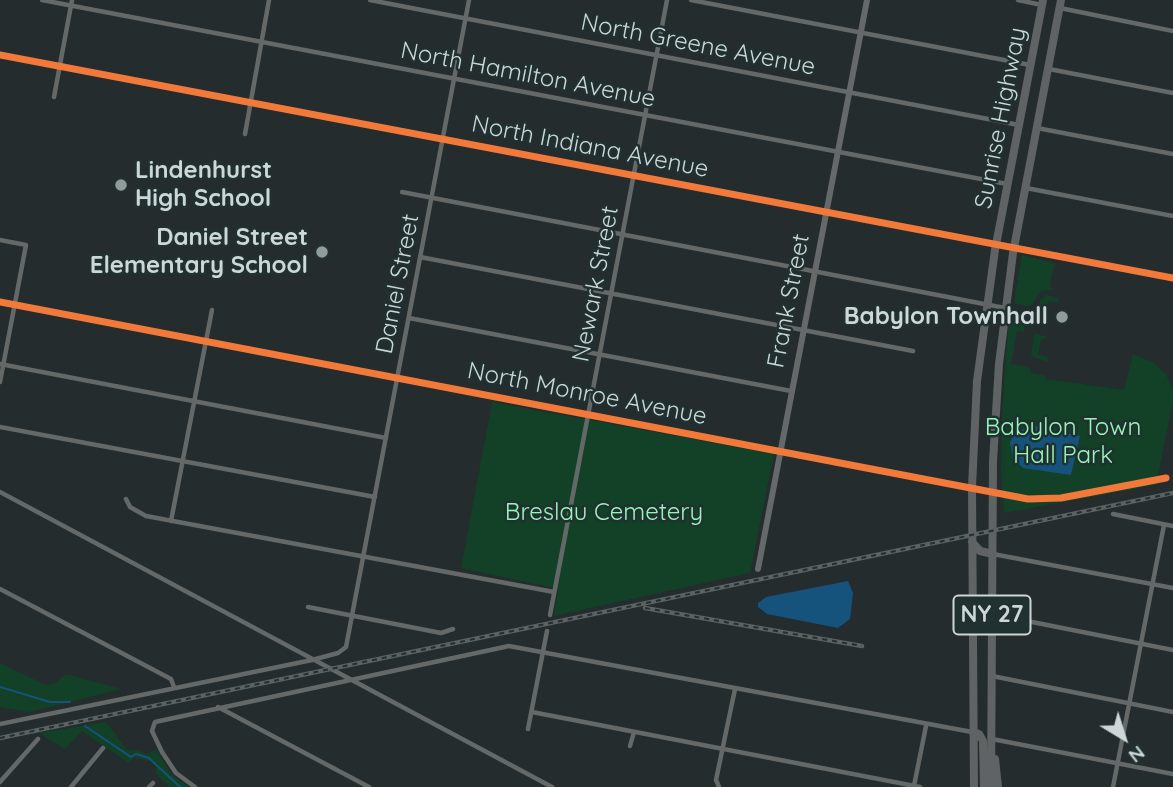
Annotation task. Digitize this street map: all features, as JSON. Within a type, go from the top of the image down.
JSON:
[{"type":"highway","name":"Sunrise Highway","points":[[972,787],[972,487],[976,391],[996,244],[1043,2]]},
{"type":"highway","name":"Sunrise Highway","points":[[991,787],[990,676],[996,393],[1014,248],[1060,4]]},
{"type":"highway","points":[[972,542],[980,551],[993,554]]},
{"type":"highway","points":[[973,732],[979,734],[983,741],[984,787]]},
{"type":"highway","points":[[991,738],[998,787]]},
{"type":"street","name":"North Hamilton Avenue","points":[[42,0],[72,3],[1008,184]]},
{"type":"street","points":[[245,134],[264,42],[262,34],[269,0]]},
{"type":"street","name":"North Greene Avenue","points":[[370,0],[1020,125]]},
{"type":"street","name":"Daniel Street","points":[[312,660],[344,649],[352,617],[468,0]]},
{"type":"street","name":"Newark Street","points":[[550,615],[667,0]]},
{"type":"street","points":[[691,0],[1031,65]]},
{"type":"street","name":"Frank Street","points":[[758,569],[867,0]]},
{"type":"street","points":[[1018,0],[1043,2]]},
{"type":"street","points":[[54,97],[72,3]]},
{"type":"street","points":[[1060,4],[1173,31]]},
{"type":"street","name":"North Indiana Avenue","points":[[0,55],[1173,278]]},
{"type":"street","points":[[1048,69],[1173,93]]},
{"type":"street","points":[[1036,128],[1173,155]]},
{"type":"street","points":[[1025,188],[1173,216]]},
{"type":"street","points":[[402,192],[1005,308]]},
{"type":"street","points":[[0,240],[26,245],[0,383]]},
{"type":"street","points":[[421,257],[913,351]]},
{"type":"street","name":"North Monroe Avenue","points":[[0,302],[1047,500],[1166,478]]},
{"type":"street","points":[[171,521],[212,310]]},
{"type":"street","points":[[409,318],[792,391]]},
{"type":"street","points":[[2,364],[386,438]]},
{"type":"street","points":[[0,426],[375,497]]},
{"type":"street","points":[[0,492],[551,787]]},
{"type":"street","points":[[125,499],[130,507],[146,516],[554,592]]},
{"type":"street","points":[[1113,514],[1173,526]]},
{"type":"street","points":[[1113,787],[1164,525]]},
{"type":"street","points":[[993,554],[1173,588]]},
{"type":"street","points":[[0,589],[171,679],[174,687]]},
{"type":"street","points":[[307,607],[441,633],[453,629]]},
{"type":"street","points":[[992,614],[1173,650]]},
{"type":"street","points":[[528,729],[547,631]]},
{"type":"street","points":[[195,787],[176,773],[162,752],[152,731],[155,722],[216,706],[509,646],[926,726],[973,732]]},
{"type":"street","points":[[0,724],[312,660]]},
{"type":"street","points":[[990,676],[1173,712]]},
{"type":"street","points":[[719,787],[716,780],[735,689]]},
{"type":"street","points":[[216,706],[369,787]]},
{"type":"street","points":[[532,712],[917,786],[926,726]]},
{"type":"street","points":[[629,747],[634,732]]},
{"type":"street","points":[[991,738],[1173,774]]},
{"type":"street","points":[[0,782],[38,739]]},
{"type":"street","points":[[71,787],[103,748]]},
{"type":"green space","points":[[1022,255],[1059,264],[1054,265],[1050,286],[1054,290],[1041,291],[1032,305],[1027,306],[1014,301]]},
{"type":"green space","points":[[1046,295],[1058,298],[1059,303],[1049,301],[1045,321],[1038,320],[1040,300]]},
{"type":"green space","name":"Babylon Town Hall Park","points":[[1015,314],[1023,315],[1026,320],[1024,332],[1017,331],[1011,364],[1029,367],[1032,373],[1046,376],[1046,379],[1124,390],[1133,354],[1154,363],[1166,374],[1173,390],[1173,401],[1156,485],[1004,513],[1001,470],[1002,412],[1009,318]]},
{"type":"green space","points":[[1034,334],[1046,336],[1041,339],[1038,355],[1048,357],[1047,362],[1031,356]]},
{"type":"green space","name":"Breslau Cemetery","points":[[492,402],[774,454],[750,573],[554,616],[558,589],[461,568]]},
{"type":"green space","points":[[0,663],[46,685],[55,683],[66,674],[121,689],[30,712],[0,707]]},
{"type":"green space","points":[[106,722],[127,750],[139,750],[145,754],[156,750],[172,775],[188,787],[170,787],[156,774],[156,767],[150,761],[133,758],[129,763],[82,731],[65,749],[39,733]]},
{"type":"water","points":[[1031,425],[1080,436],[1071,475],[1023,468],[1013,458],[1010,442],[1014,435]]},
{"type":"water","points":[[848,581],[853,593],[850,619],[838,628],[767,614],[758,607],[758,603],[766,597]]},
{"type":"waterway","points":[[0,687],[50,702],[70,702]]},
{"type":"waterway","points":[[85,726],[131,757],[136,754],[149,758],[180,787]]},
{"type":"railway","points":[[0,738],[1173,493]]},
{"type":"railway","points":[[645,608],[862,646]]},
{"type":"cycle path","points":[[0,55],[1173,278]]},
{"type":"cycle path","points":[[0,302],[1028,499],[1061,498],[1166,478]]},
{"type":"place","name":"Lindenhurst High School","points":[[121,185]]},
{"type":"place","name":"Daniel Street Elementary School","points":[[322,252]]},
{"type":"place","name":"Babylon Townhall","points":[[1062,317]]}]
